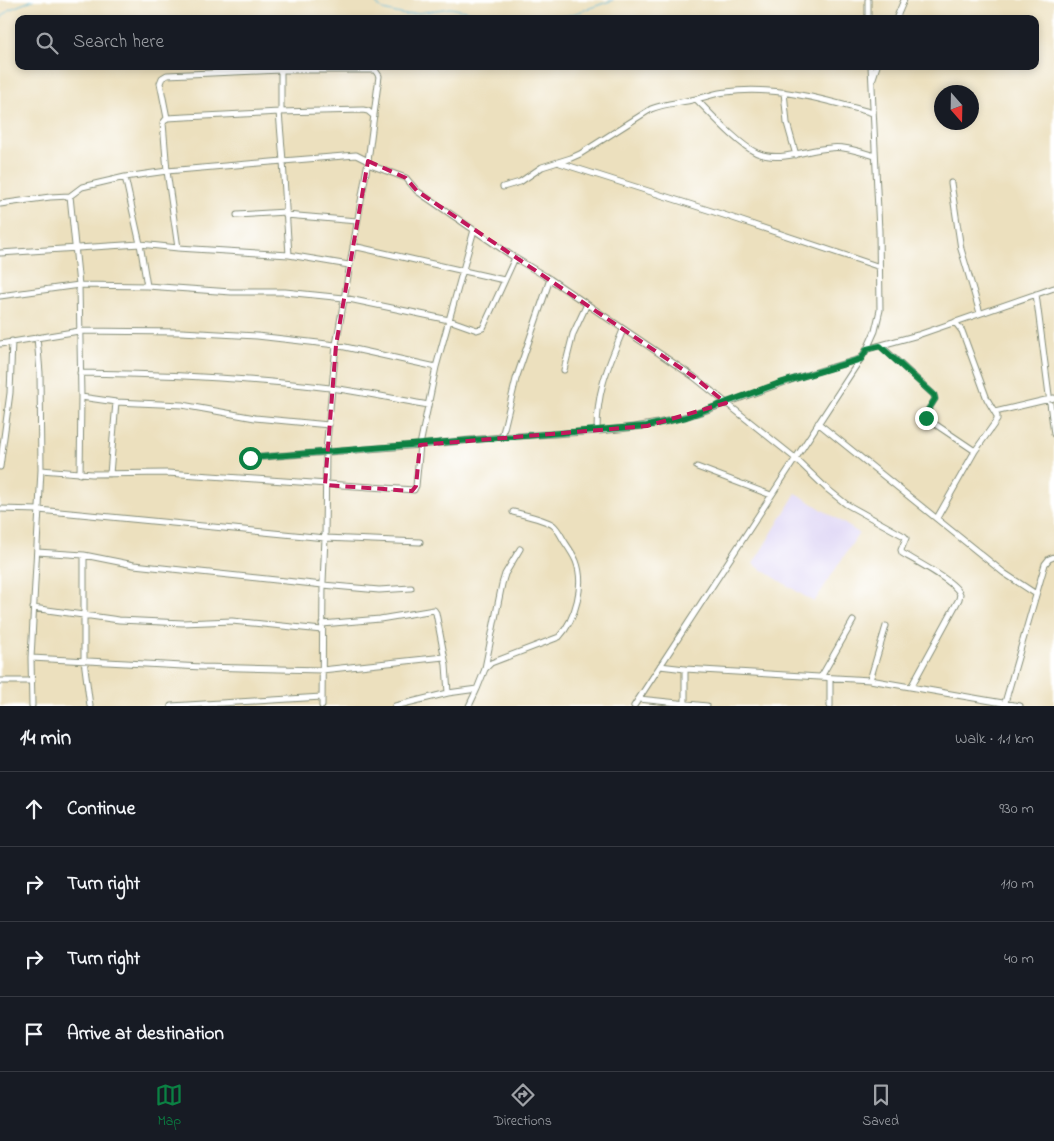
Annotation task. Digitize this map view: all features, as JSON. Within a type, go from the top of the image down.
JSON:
[{"type":"street","points":[[868,0],[868,15]]},
{"type":"street","points":[[898,15],[904,0]]},
{"type":"street","points":[[167,118],[160,83],[164,76],[281,70],[280,112],[289,256]]},
{"type":"street","points":[[322,706],[326,451],[336,345],[374,116],[379,76],[374,70]]},
{"type":"street","points":[[634,706],[861,359],[875,331],[880,310],[880,267],[871,70]]},
{"type":"street","points":[[871,81],[875,70]]},
{"type":"street","points":[[503,187],[520,182],[542,167],[559,163],[580,154],[651,109],[663,104],[724,92],[784,92],[833,102],[873,114]]},
{"type":"street","points":[[784,92],[787,123],[796,155]]},
{"type":"street","points":[[696,99],[718,121],[754,150],[769,156],[796,155],[832,147],[847,148],[875,156]]},
{"type":"street","points":[[178,248],[167,171],[163,123],[167,118],[363,110],[372,113],[374,116]]},
{"type":"street","points":[[0,204],[70,196],[82,187],[126,177],[167,171],[356,155],[368,161],[374,167],[406,178],[417,191],[694,377],[795,458],[826,488],[846,504],[904,536],[906,538],[901,550],[902,553],[943,578],[960,591],[959,598],[911,687]]},
{"type":"street","points":[[559,163],[880,267]]},
{"type":"street","points":[[126,177],[147,286]]},
{"type":"street","points":[[951,183],[961,249],[980,313]]},
{"type":"street","points":[[70,196],[78,285],[81,397],[80,474]]},
{"type":"street","points":[[237,215],[286,214],[357,222]]},
{"type":"street","points":[[41,470],[80,474],[167,473],[414,490],[420,445],[436,366],[474,230]]},
{"type":"street","points":[[0,253],[140,244],[289,256],[350,265]]},
{"type":"street","points":[[353,246],[504,280]]},
{"type":"street","points":[[0,296],[78,285],[147,286],[231,292],[285,292],[344,298],[449,320],[477,330],[483,328],[515,258]]},
{"type":"street","points":[[502,437],[516,379],[550,279]]},
{"type":"street","points":[[867,349],[955,322],[1054,288]]},
{"type":"street","points":[[1036,294],[1052,398],[1054,434]]},
{"type":"street","points":[[564,370],[573,334],[587,304]]},
{"type":"street","points":[[936,518],[975,451],[996,424],[997,416],[987,399],[962,331],[955,322]]},
{"type":"street","points":[[0,344],[79,330],[181,332],[257,336],[336,345],[436,366]]},
{"type":"street","points":[[597,430],[598,399],[603,378],[623,330]]},
{"type":"street","points":[[32,706],[31,658],[41,470],[40,373],[37,337]]},
{"type":"street","points":[[0,466],[10,393],[12,341]]},
{"type":"street","points":[[880,346],[934,395],[935,399],[925,415],[926,418],[975,451]]},
{"type":"street","points":[[250,458],[647,426],[686,417],[777,384],[861,359]]},
{"type":"street","points":[[80,373],[198,376],[332,389],[428,405]]},
{"type":"street","points":[[81,397],[116,402],[182,405],[254,418],[329,425]]},
{"type":"street","points":[[995,412],[1052,398]]},
{"type":"street","points":[[110,474],[116,402]]},
{"type":"street","points":[[818,423],[1004,573],[1036,594]]},
{"type":"street","points":[[697,467],[771,495]]},
{"type":"street","points":[[0,509],[39,510],[325,538],[420,542]]},
{"type":"street","points":[[485,669],[494,662],[559,637],[566,630],[576,608],[579,578],[577,566],[574,557],[559,532],[553,524],[513,512]]},
{"type":"street","points":[[469,706],[485,669],[505,574],[520,549]]},
{"type":"street","points":[[37,552],[84,554],[134,565],[323,585],[379,590],[411,588]]},
{"type":"street","points":[[84,554],[84,660],[90,706]]},
{"type":"street","points":[[1004,704],[1045,564],[1049,558],[1054,557]]},
{"type":"street","points":[[33,608],[119,620],[182,623],[232,621],[322,627],[434,610],[444,657],[448,693]]},
{"type":"street","points":[[822,677],[853,620]]},
{"type":"street","points":[[870,680],[886,626]]},
{"type":"street","points":[[31,658],[322,670],[444,657]]},
{"type":"street","points":[[660,666],[870,680],[1020,706]]},
{"type":"street","points":[[685,669],[685,705]]},
{"type":"street","points":[[830,678],[830,706]]},
{"type":"street","points":[[0,681],[32,681]]},
{"type":"street","points":[[395,706],[448,693],[477,689]]},
{"type":"street","points":[[171,706],[322,697]]},
{"type":"street","points":[[638,699],[707,706]]},
{"type":"highlighted area","points":[[368,161],[406,178],[417,191],[694,377],[726,403],[647,426],[420,445],[416,486],[412,491],[325,485],[336,345]]},
{"type":"shaded area","points":[[796,493],[859,533],[814,602],[753,564]]},
{"type":"waterway","points":[[0,20],[8,10],[33,0]]},
{"type":"waterway","points":[[372,0],[383,10],[405,15]]},
{"type":"waterway","points":[[570,15],[613,0]]},
{"type":"waterway","points":[[405,15],[450,8],[487,15]]},
{"type":"route","points":[[250,458],[647,426],[686,417],[777,384],[861,359],[867,349],[880,346],[934,395],[935,399],[926,412],[926,418]]}]
